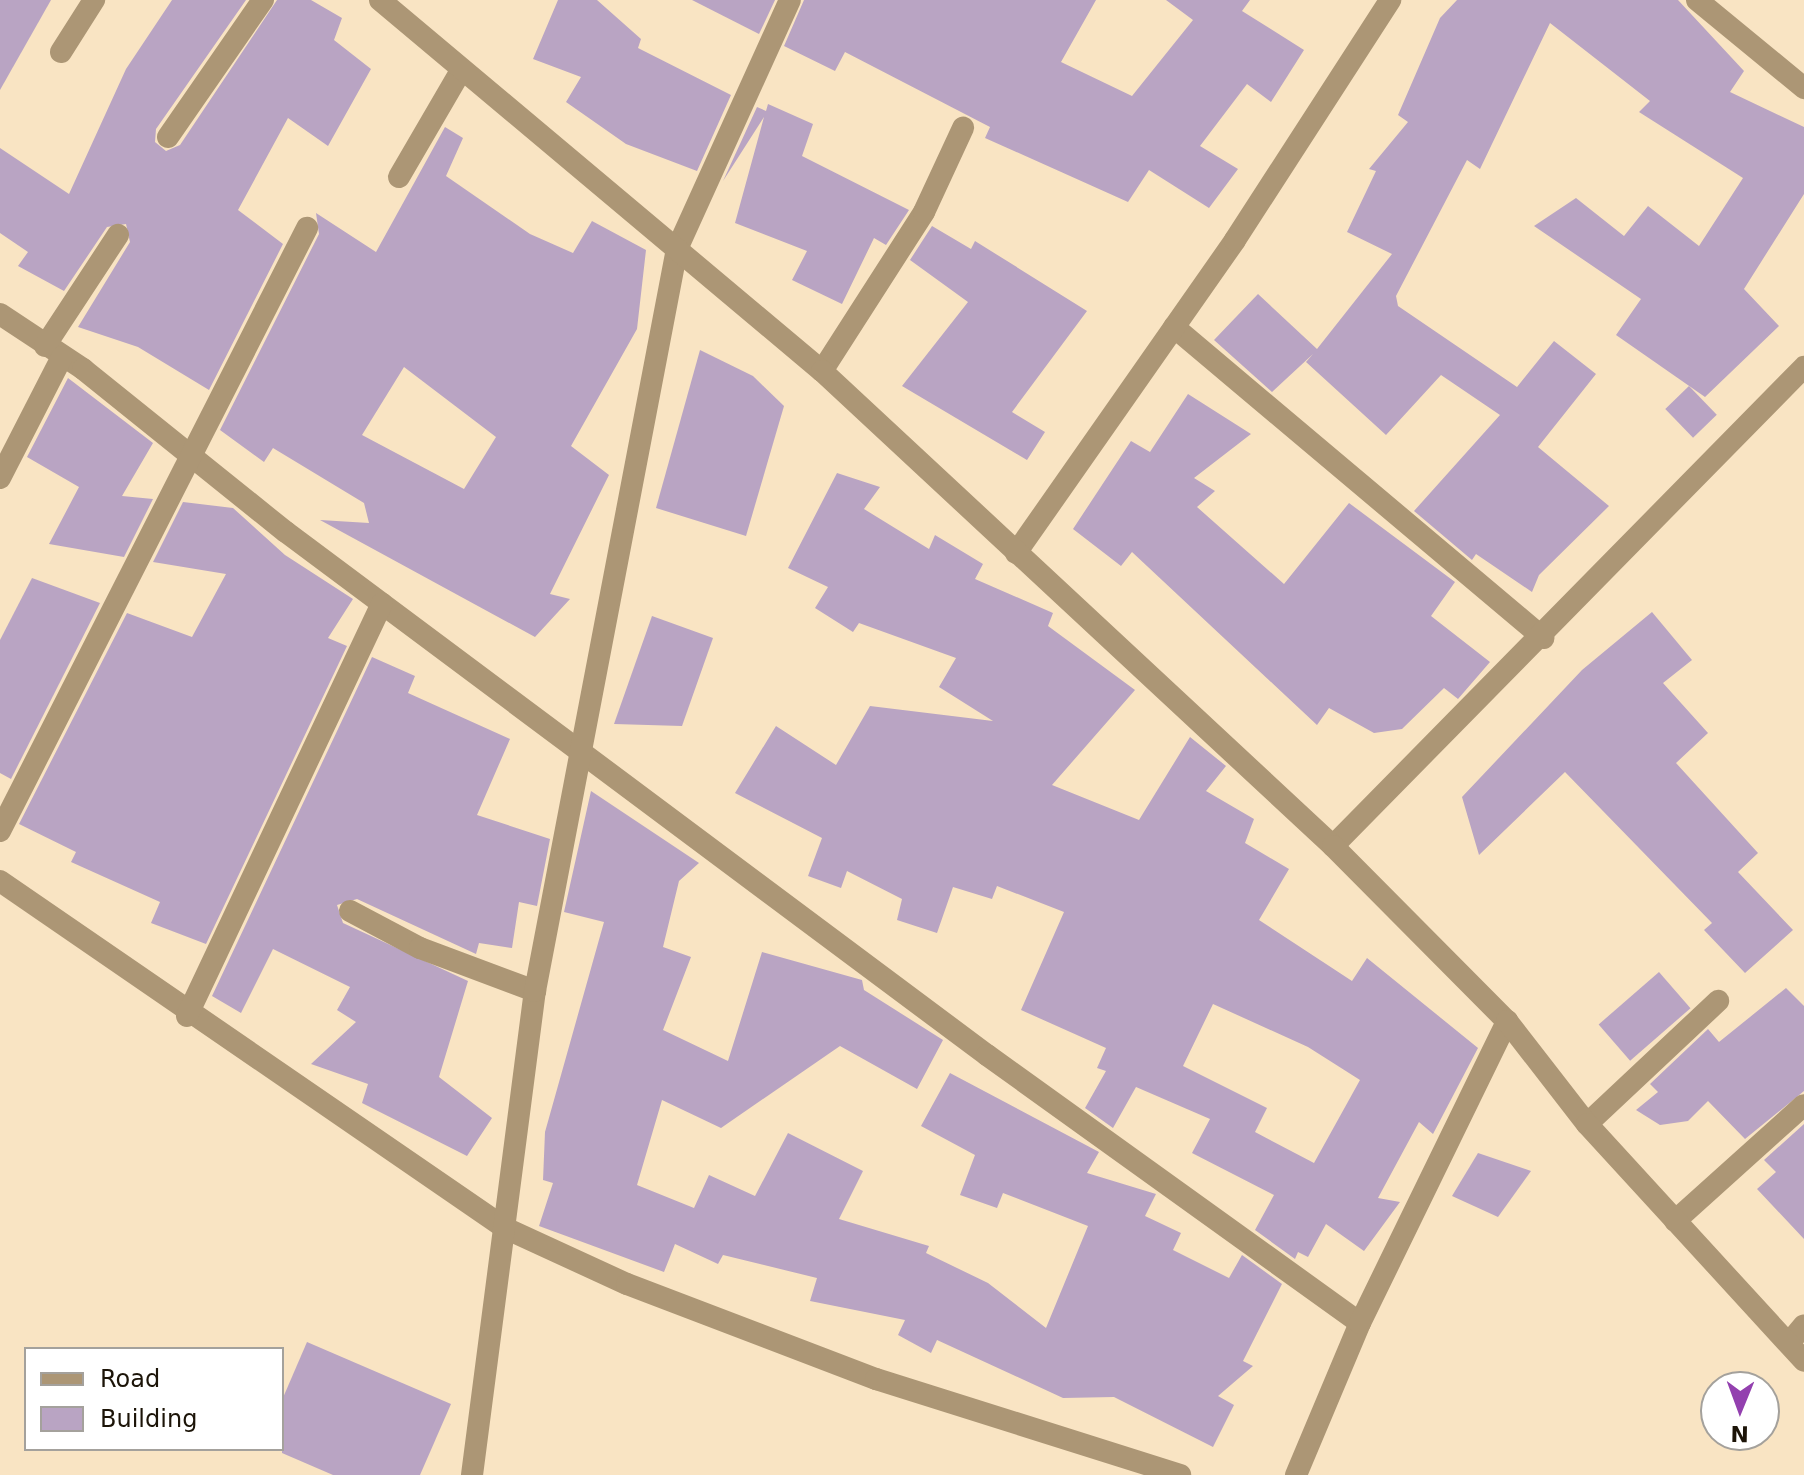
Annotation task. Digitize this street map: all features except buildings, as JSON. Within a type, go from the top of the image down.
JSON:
[{"type":"street","points":[[61,52],[94,0]]},
{"type":"street","points":[[168,137],[263,0]]},
{"type":"street","points":[[380,0],[460,72],[822,371],[1333,846],[1507,1021],[1587,1124],[1804,1361]]},
{"type":"street","points":[[472,1475],[535,991],[579,744],[677,249],[790,0]]},
{"type":"street","points":[[1016,553],[1174,327],[1390,0]]},
{"type":"street","points":[[1700,1],[1804,88]]},
{"type":"street","points":[[399,177],[460,72]]},
{"type":"street","points":[[822,371],[924,212],[963,128]]},
{"type":"street","points":[[0,831],[187,453],[307,228]]},
{"type":"street","points":[[0,478],[53,351],[118,235]]},
{"type":"street","points":[[0,314],[53,351],[382,604],[579,744],[999,1065],[1360,1323]]},
{"type":"street","points":[[1174,327],[1543,638]]},
{"type":"street","points":[[1333,846],[1543,638],[1804,367]]},
{"type":"street","points":[[187,1016],[382,604]]},
{"type":"street","points":[[0,881],[187,1016],[505,1228],[627,1284],[876,1379],[1180,1475]]},
{"type":"street","points":[[350,911],[420,948],[535,991]]},
{"type":"street","points":[[1587,1124],[1718,1001]]},
{"type":"street","points":[[1296,1475],[1360,1323],[1507,1021]]},
{"type":"street","points":[[1675,1221],[1804,1105]]},
{"type":"street","points":[[1789,1343],[1804,1325]]}]
